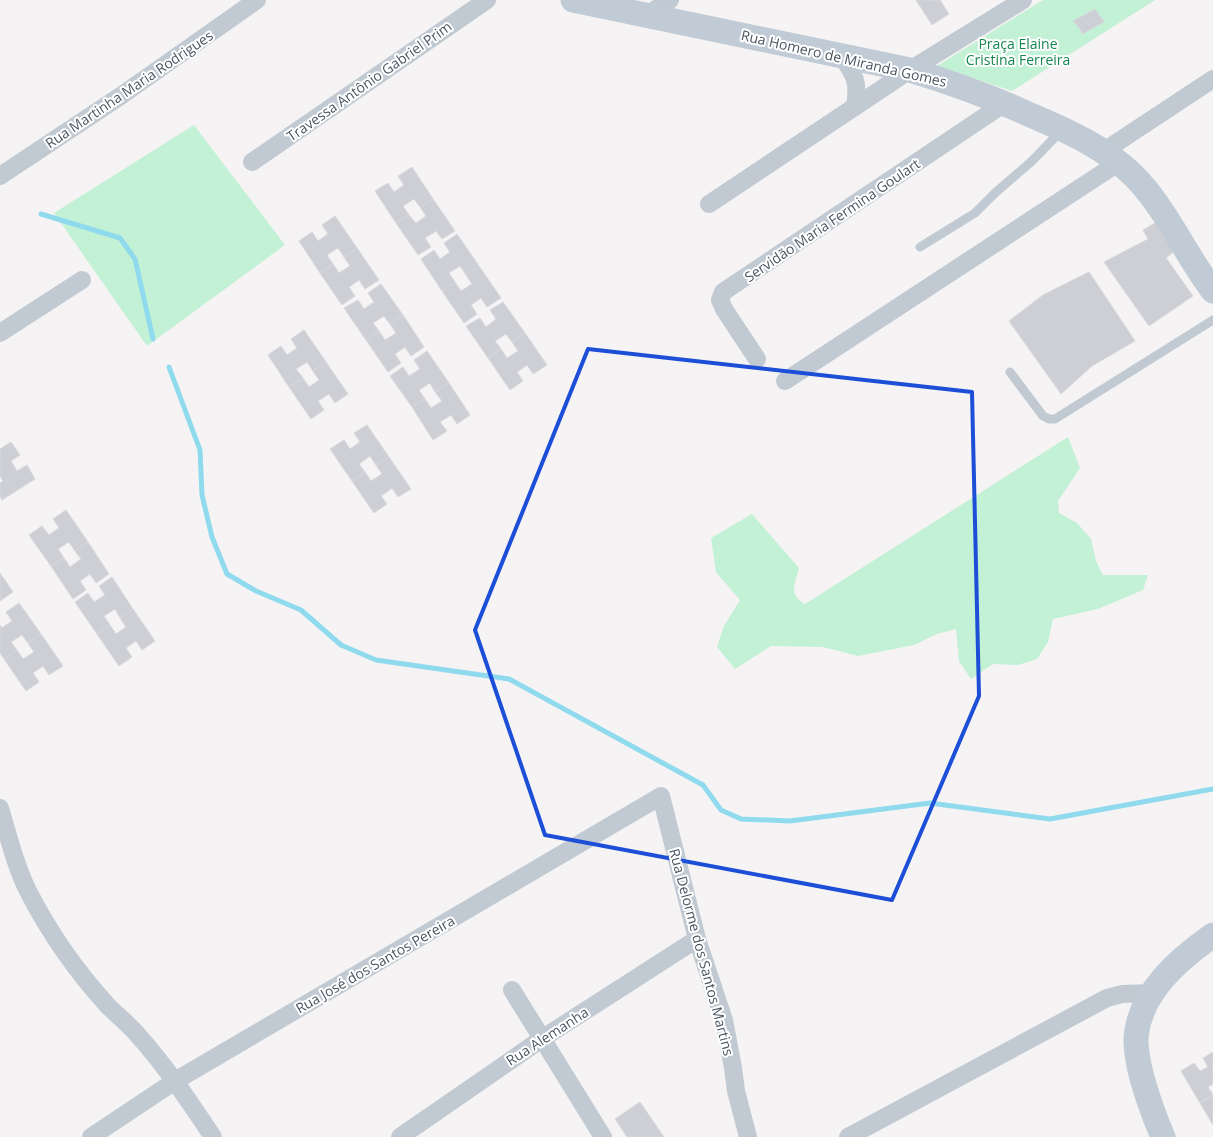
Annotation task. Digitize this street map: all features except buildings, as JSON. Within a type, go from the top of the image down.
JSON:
[{"type":"street","name":"Rua Martinha Maria Rodrigues","points":[[0,176],[122,95],[257,0]]},
{"type":"street","name":"Travessa Antônio Gabriel Prim","points":[[252,162],[487,0]]},
{"type":"street","name":"Rua Homero de Miranda Gomes","points":[[573,0],[910,70],[949,81],[1063,129],[1111,157],[1134,176],[1211,283]]},
{"type":"street","points":[[647,15],[670,0]]},
{"type":"street","points":[[709,204],[910,70],[1023,0]]},
{"type":"street","points":[[841,55],[857,82],[858,92],[855,107]]},
{"type":"street","points":[[785,380],[1111,157],[1213,78]]},
{"type":"street","name":"Servidão Maria Fermina Goulart","points":[[757,359],[724,309],[720,300],[723,292],[1005,104]]},
{"type":"street","points":[[0,333],[82,280]]},
{"type":"street","name":"Rua Delorme dos Santos Martins","points":[[661,796],[697,939],[724,1020],[736,1091],[748,1137]]},
{"type":"street","name":"Rua José dos Santos Pereira","points":[[92,1137],[175,1081],[661,796]]},
{"type":"street","points":[[0,808],[27,890],[57,941],[82,976],[135,1033],[175,1081],[213,1137]]},
{"type":"street","points":[[1159,1134],[1138,1057],[1136,1038],[1139,1020],[1152,994],[1166,975],[1182,958],[1213,935]]},
{"type":"street","name":"Rua Alemanha","points":[[400,1137],[543,1038],[697,939]]},
{"type":"street","points":[[512,990],[603,1137]]},
{"type":"street","points":[[848,1137],[1107,998],[1122,994],[1152,994]]},
{"type":"lane","points":[[920,247],[975,213],[1032,161],[1063,129]]},
{"type":"lane","points":[[1010,372],[1043,416],[1049,419],[1055,418],[1213,320]]},
{"type":"highlighted area","points":[[588,349],[972,392],[979,696],[892,900],[545,835],[475,630]]},
{"type":"green space","name":"Praça Elaine Cristina Ferreira","points":[[1043,0],[1155,0],[1012,91],[937,66]]},
{"type":"green space","points":[[194,125],[285,245],[147,346],[54,213]]},
{"type":"green space","points":[[1068,437],[1080,468],[1058,501],[1059,513],[1077,523],[1091,539],[1096,561],[1103,575],[1148,575],[1143,590],[1098,609],[1053,619],[1048,642],[1037,659],[1018,665],[993,664],[971,679],[959,661],[956,629],[937,634],[914,645],[858,656],[823,647],[771,646],[735,669],[717,647],[724,626],[740,600],[716,572],[711,538],[752,514],[799,568],[794,588],[796,597],[805,604]]},
{"type":"waterway","points":[[41,214],[120,238],[135,259],[153,339]]},
{"type":"waterway","points":[[169,367],[200,450],[202,495],[212,537],[227,574],[256,591],[301,610],[341,645],[376,660],[509,679],[703,785],[721,810],[741,819],[790,821],[930,803],[1050,819],[1213,789]]}]
